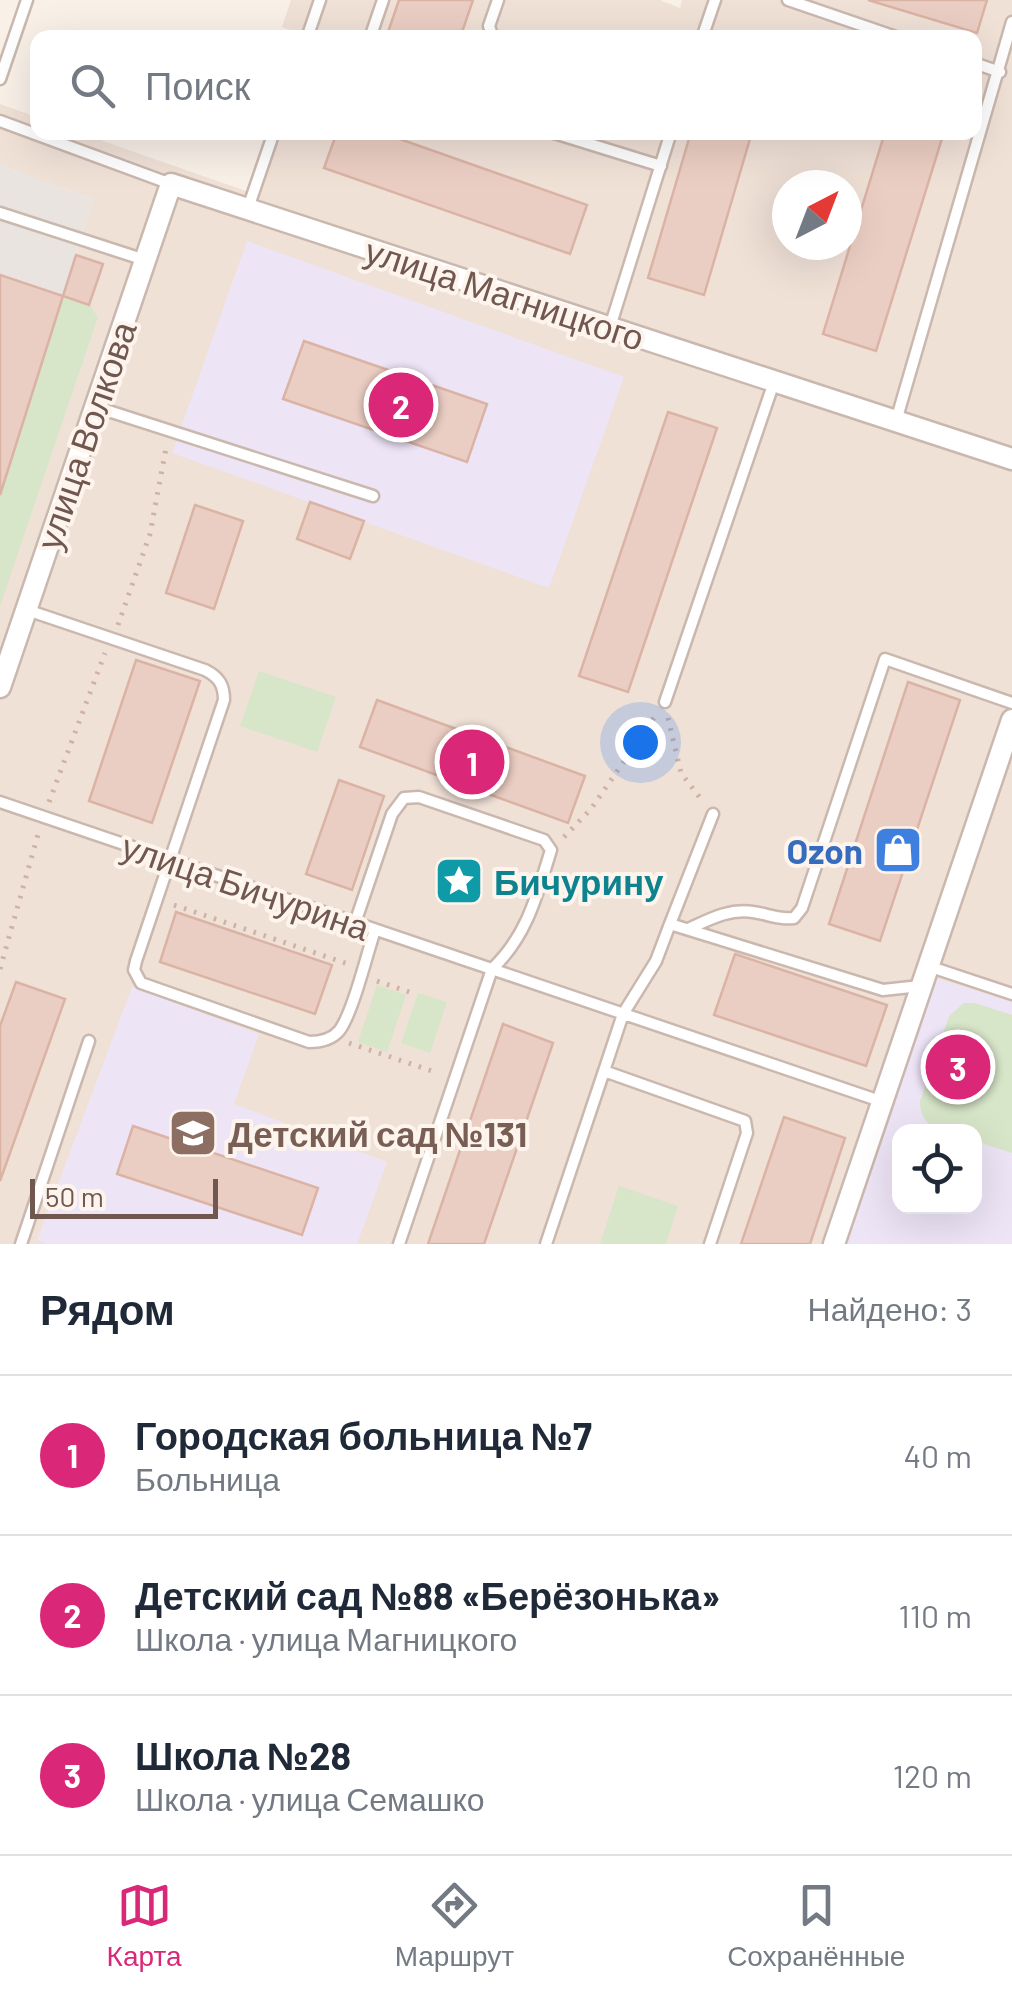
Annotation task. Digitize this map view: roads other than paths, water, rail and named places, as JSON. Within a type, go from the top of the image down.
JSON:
[{"type":"street","name":"улица Магницкого","points":[[171,184],[1012,459]]},
{"type":"street","name":"улица Волкова","points":[[0,687],[171,184]]},
{"type":"street","points":[[834,1244],[1012,720]]},
{"type":"lane","points":[[0,79],[28,0]]},
{"type":"lane","points":[[310,30],[320,0]]},
{"type":"lane","points":[[373,30],[383,0]]},
{"type":"lane","points":[[490,30],[498,0]]},
{"type":"lane","points":[[705,30],[715,0]]},
{"type":"lane","points":[[788,0],[876,30]]},
{"type":"lane","points":[[982,132],[1012,22]]},
{"type":"lane","points":[[982,66],[1000,72]]},
{"type":"lane","name":"улица Магницкого","points":[[0,122],[30,133]]},
{"type":"lane","name":"улица Магницкого","points":[[50,140],[171,184]]},
{"type":"lane","points":[[248,209],[271,140]]},
{"type":"lane","points":[[577,140],[661,166]]},
{"type":"lane","points":[[610,327],[669,140]]},
{"type":"lane","points":[[896,421],[980,140]]},
{"type":"lane","points":[[0,213],[145,260]]},
{"type":"lane","points":[[664,702],[774,381]]},
{"type":"lane","points":[[95,407],[372,496]]},
{"type":"lane","points":[[26,610],[204,670],[220,680],[224,700],[136,961],[134,970],[141,983],[309,1042],[332,1037],[344,1023],[375,930]]},
{"type":"lane","points":[[688,929],[722,913],[752,912],[779,920],[794,918],[802,908],[885,659],[1012,703]]},
{"type":"lane","points":[[355,922],[392,814],[404,798],[419,797],[544,840],[551,850],[530,917],[512,951],[492,969],[399,1244]]},
{"type":"lane","name":"улица Бичурина","points":[[0,802],[883,1102]]},
{"type":"lane","points":[[546,1244],[623,1014],[656,960],[712,814]]},
{"type":"lane","points":[[670,924],[883,990],[924,976],[1012,994]]},
{"type":"lane","points":[[21,1244],[88,1041]]},
{"type":"lane","points":[[604,1071],[745,1120],[747,1134],[710,1244]]},
{"type":"place","name":"Детский сад №88 «Берёзонька»","points":[[401,405]]},
{"type":"place","name":"Городская больница №7","points":[[472,762]]},
{"type":"place","name":"Ozon","points":[[898,850]]},
{"type":"place","name":"Бичурину","points":[[459,881]]},
{"type":"place","name":"Школа №28","points":[[958,1067]]},
{"type":"place","name":"Детский сад №131","points":[[193,1133]]}]
